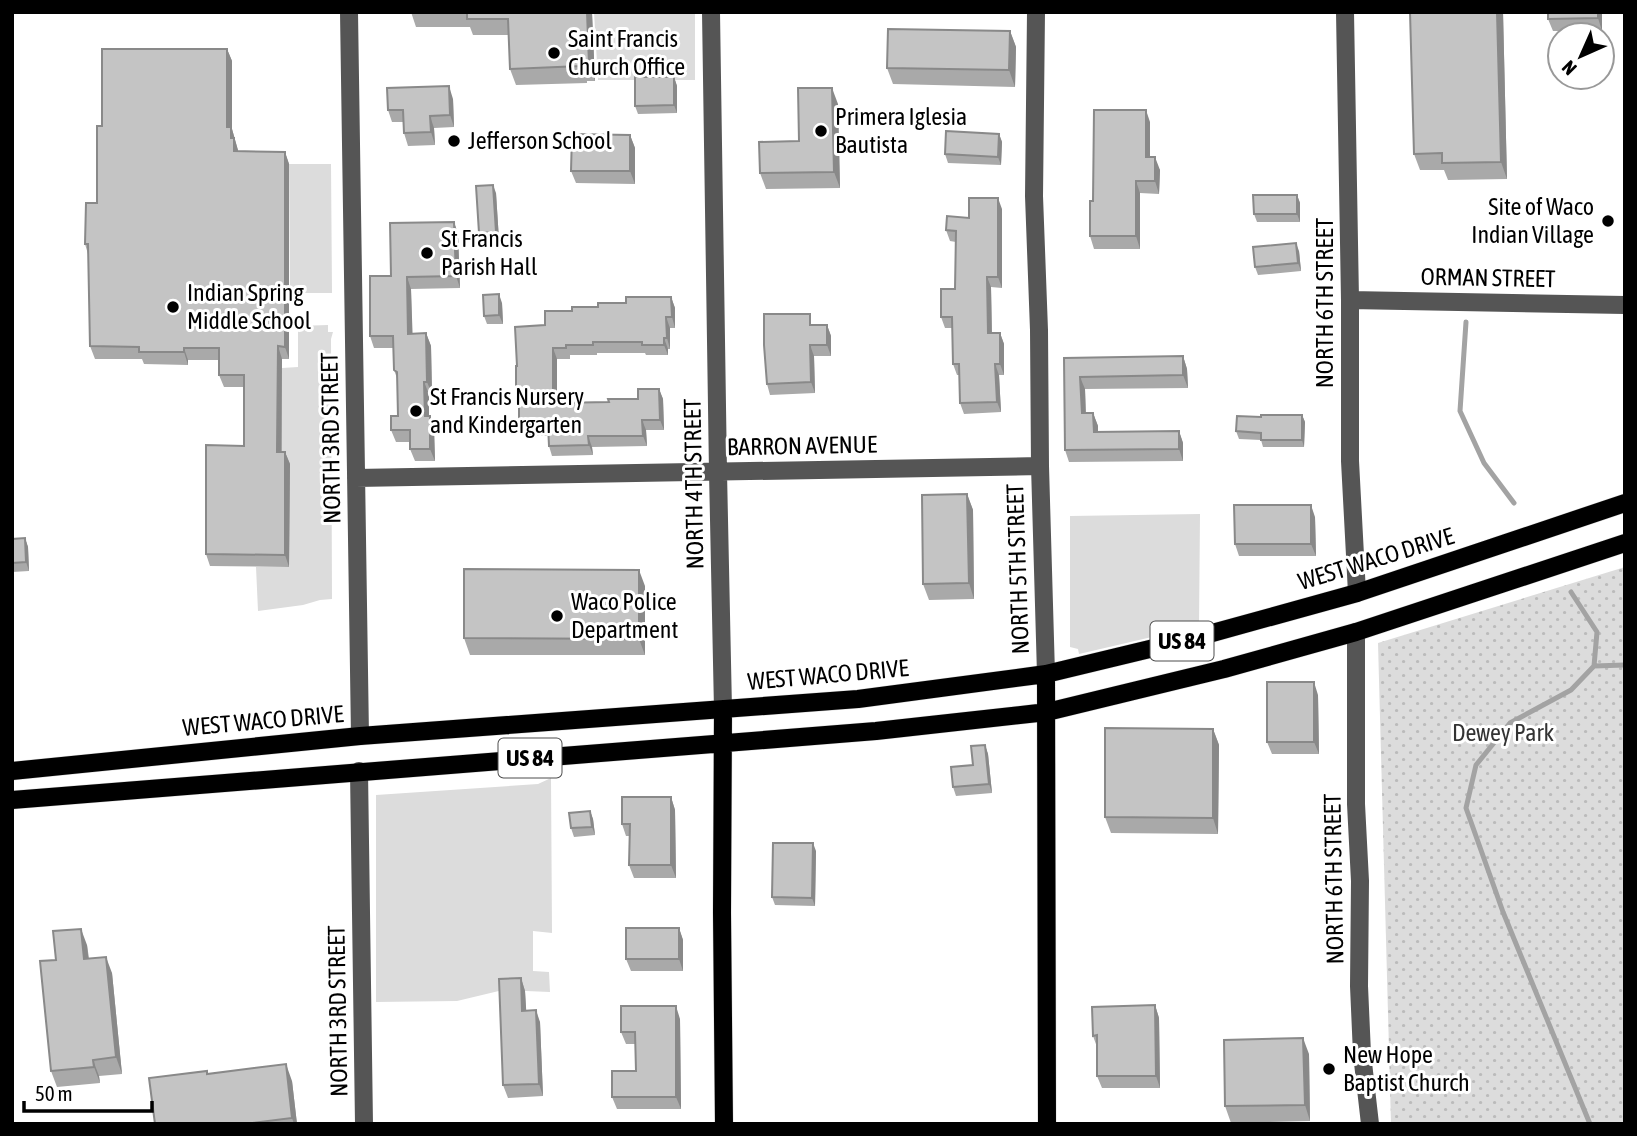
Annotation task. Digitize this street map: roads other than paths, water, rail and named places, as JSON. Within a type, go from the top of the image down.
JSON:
[{"type":"main road","name":"WEST WACO DRIVE","points":[[12,771],[360,736],[858,699],[1046,674],[1357,593],[1625,503]]},
{"type":"main road","name":"US 84","points":[[12,800],[876,731],[1047,712],[1224,669],[1356,632],[1625,543]]},
{"type":"main road","name":"NORTH 5TH STREET","points":[[1046,674],[1047,1124]]},
{"type":"main road","name":"NORTH 4TH STREET","points":[[723,709],[724,1124]]},
{"type":"street","name":"NORTH 3RD STREET","points":[[349,12],[360,736]]},
{"type":"street","name":"NORTH 4TH STREET","points":[[711,12],[723,709]]},
{"type":"street","name":"NORTH 5TH STREET","points":[[1036,12],[1034,196],[1046,674]]},
{"type":"street","name":"NORTH 6TH STREET","points":[[1345,12],[1350,461],[1357,593]]},
{"type":"street","name":"ORMAN STREET","points":[[1350,300],[1625,305]]},
{"type":"street","name":"BARRON AVENUE","points":[[356,478],[1040,466]]},
{"type":"street","name":"NORTH 6TH STREET","points":[[1356,632],[1359,986],[1370,1124]]},
{"type":"street","name":"NORTH 3RD STREET","points":[[359,771],[364,1124]]},
{"type":"waterway","points":[[1466,322],[1460,411],[1484,463],[1514,503]]},
{"type":"waterway","points":[[1571,592],[1597,632],[1594,666],[1571,690],[1510,723],[1476,765],[1466,808],[1503,912],[1590,1124]]},
{"type":"waterway","points":[[1594,666],[1625,665]]},
{"type":"place","name":"Saint Francis Church Office","points":[[554,53]]},
{"type":"place","name":"Primera Iglesia Bautista","points":[[821,131]]},
{"type":"place","name":"Jefferson School","points":[[454,141]]},
{"type":"place","name":"Site of Waco Indian Village","points":[[1608,221]]},
{"type":"place","name":"St Francis Parish Hall","points":[[427,253]]},
{"type":"place","name":"Indian Spring Middle School","points":[[173,307]]},
{"type":"place","name":"St Francis Nursery and Kindergarten","points":[[416,411]]},
{"type":"place","name":"Waco Police Department","points":[[557,616]]},
{"type":"place","name":"New Hope Baptist Church","points":[[1329,1069]]},
{"type":"park label","name":"Dewey Park","points":[[1503,733]]}]
